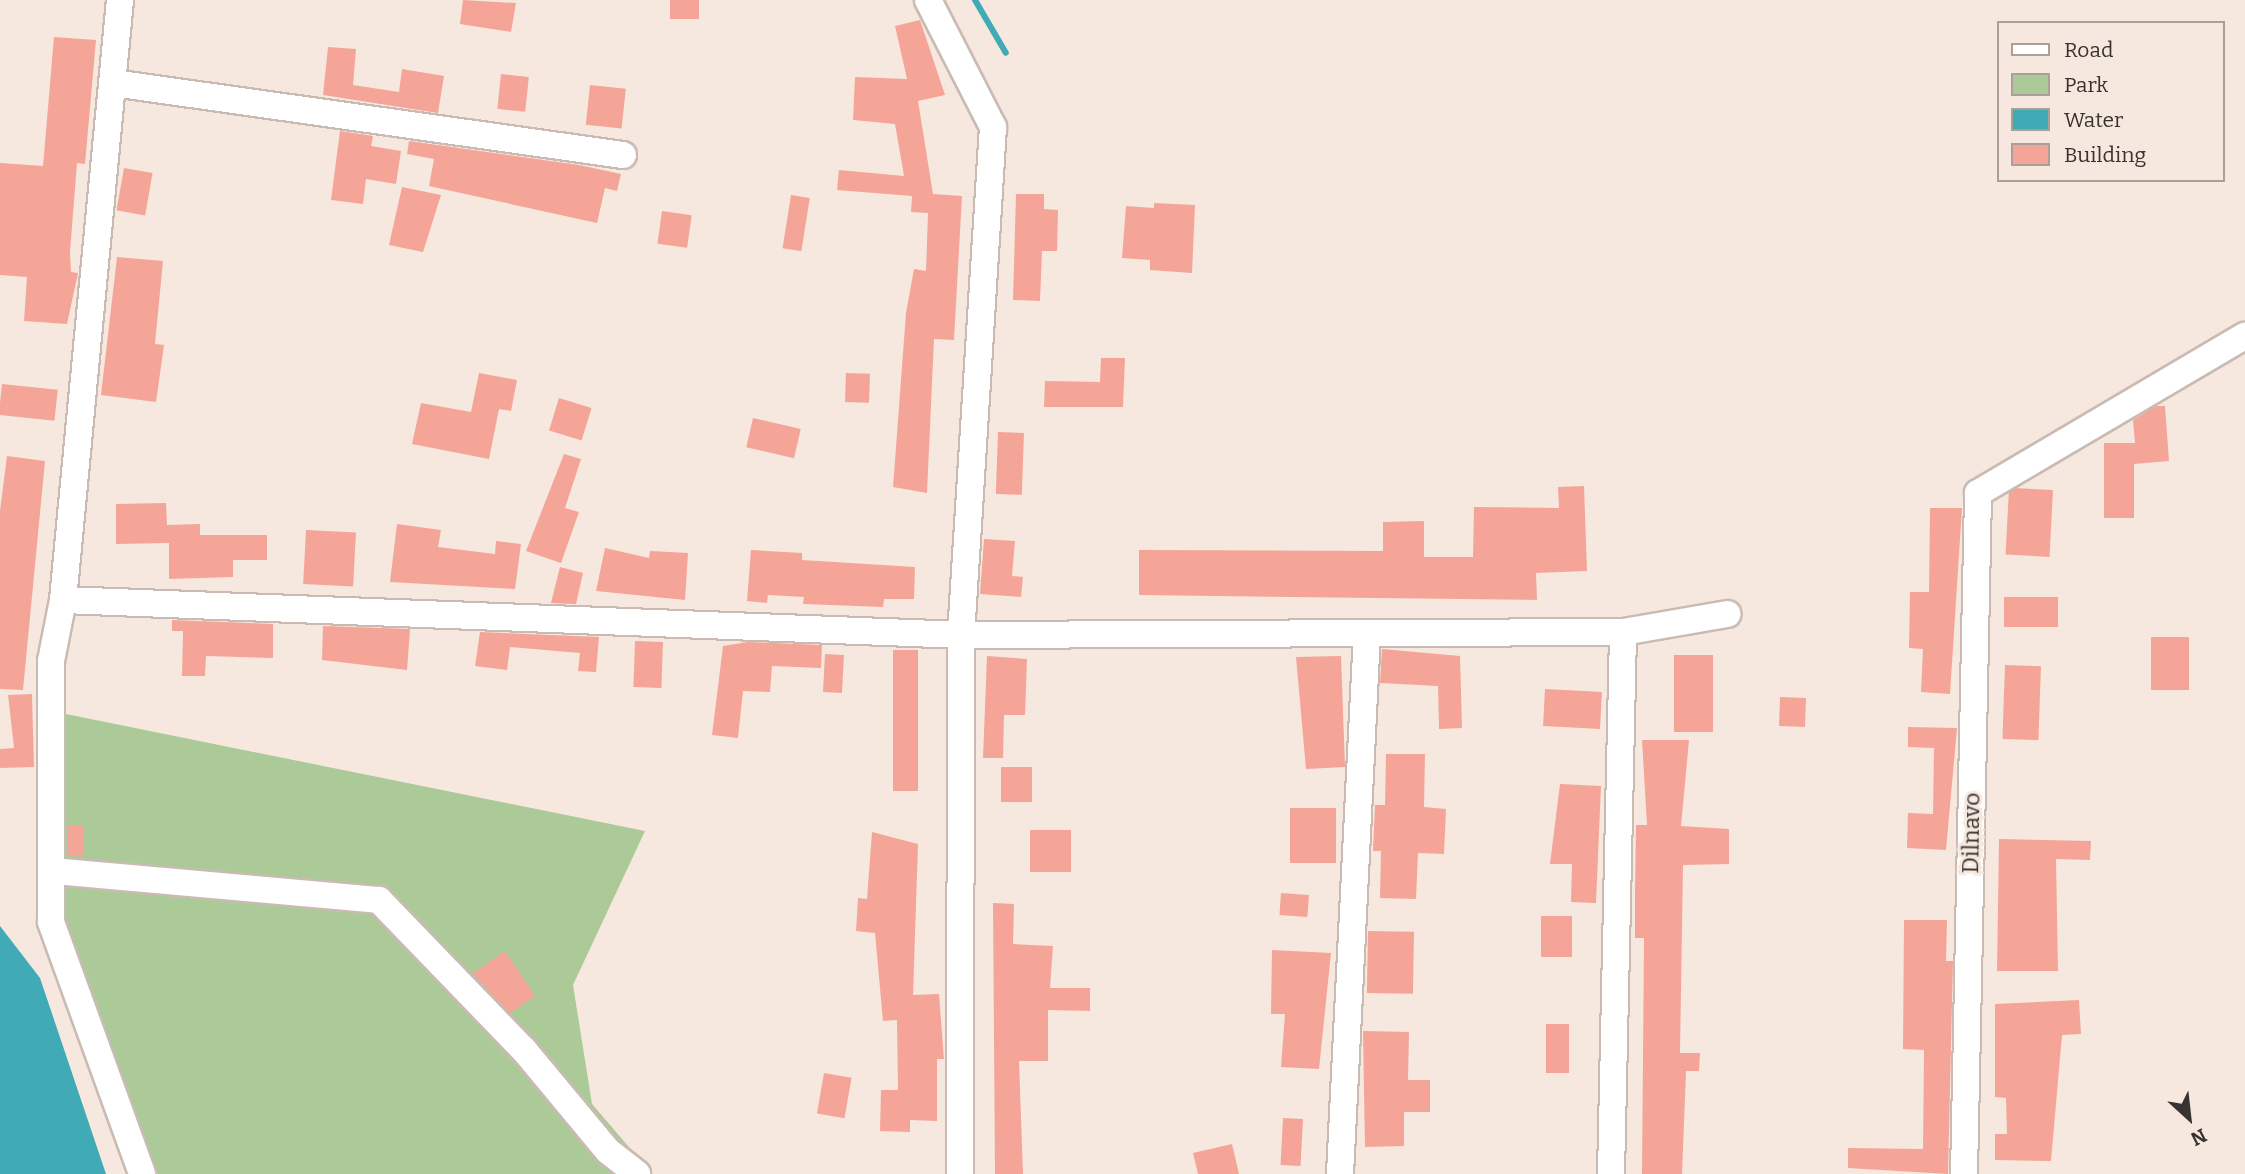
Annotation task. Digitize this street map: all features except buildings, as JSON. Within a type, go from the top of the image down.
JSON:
[{"type":"street","points":[[120,0],[63,600],[51,661],[51,922],[142,1174]]},
{"type":"street","points":[[928,0],[993,127],[961,635],[960,1174]]},
{"type":"street","points":[[113,83],[623,155]]},
{"type":"street","name":"Dilnavo","points":[[1964,1174],[1978,493],[2245,336]]},
{"type":"street","points":[[63,600],[961,635],[1623,632],[1727,614]]},
{"type":"street","points":[[1611,1174],[1623,632]]},
{"type":"street","points":[[1340,1174],[1367,634]]},
{"type":"street","points":[[65,873],[379,900],[524,1049],[608,1151],[637,1174]]},
{"type":"green space","points":[[61,713],[645,831],[573,985],[592,1104],[652,1174],[158,1174],[90,1008],[61,909]]},
{"type":"water","points":[[0,926],[40,978],[106,1174],[0,1174]]},
{"type":"waterway","points":[[975,0],[1006,53]]}]
